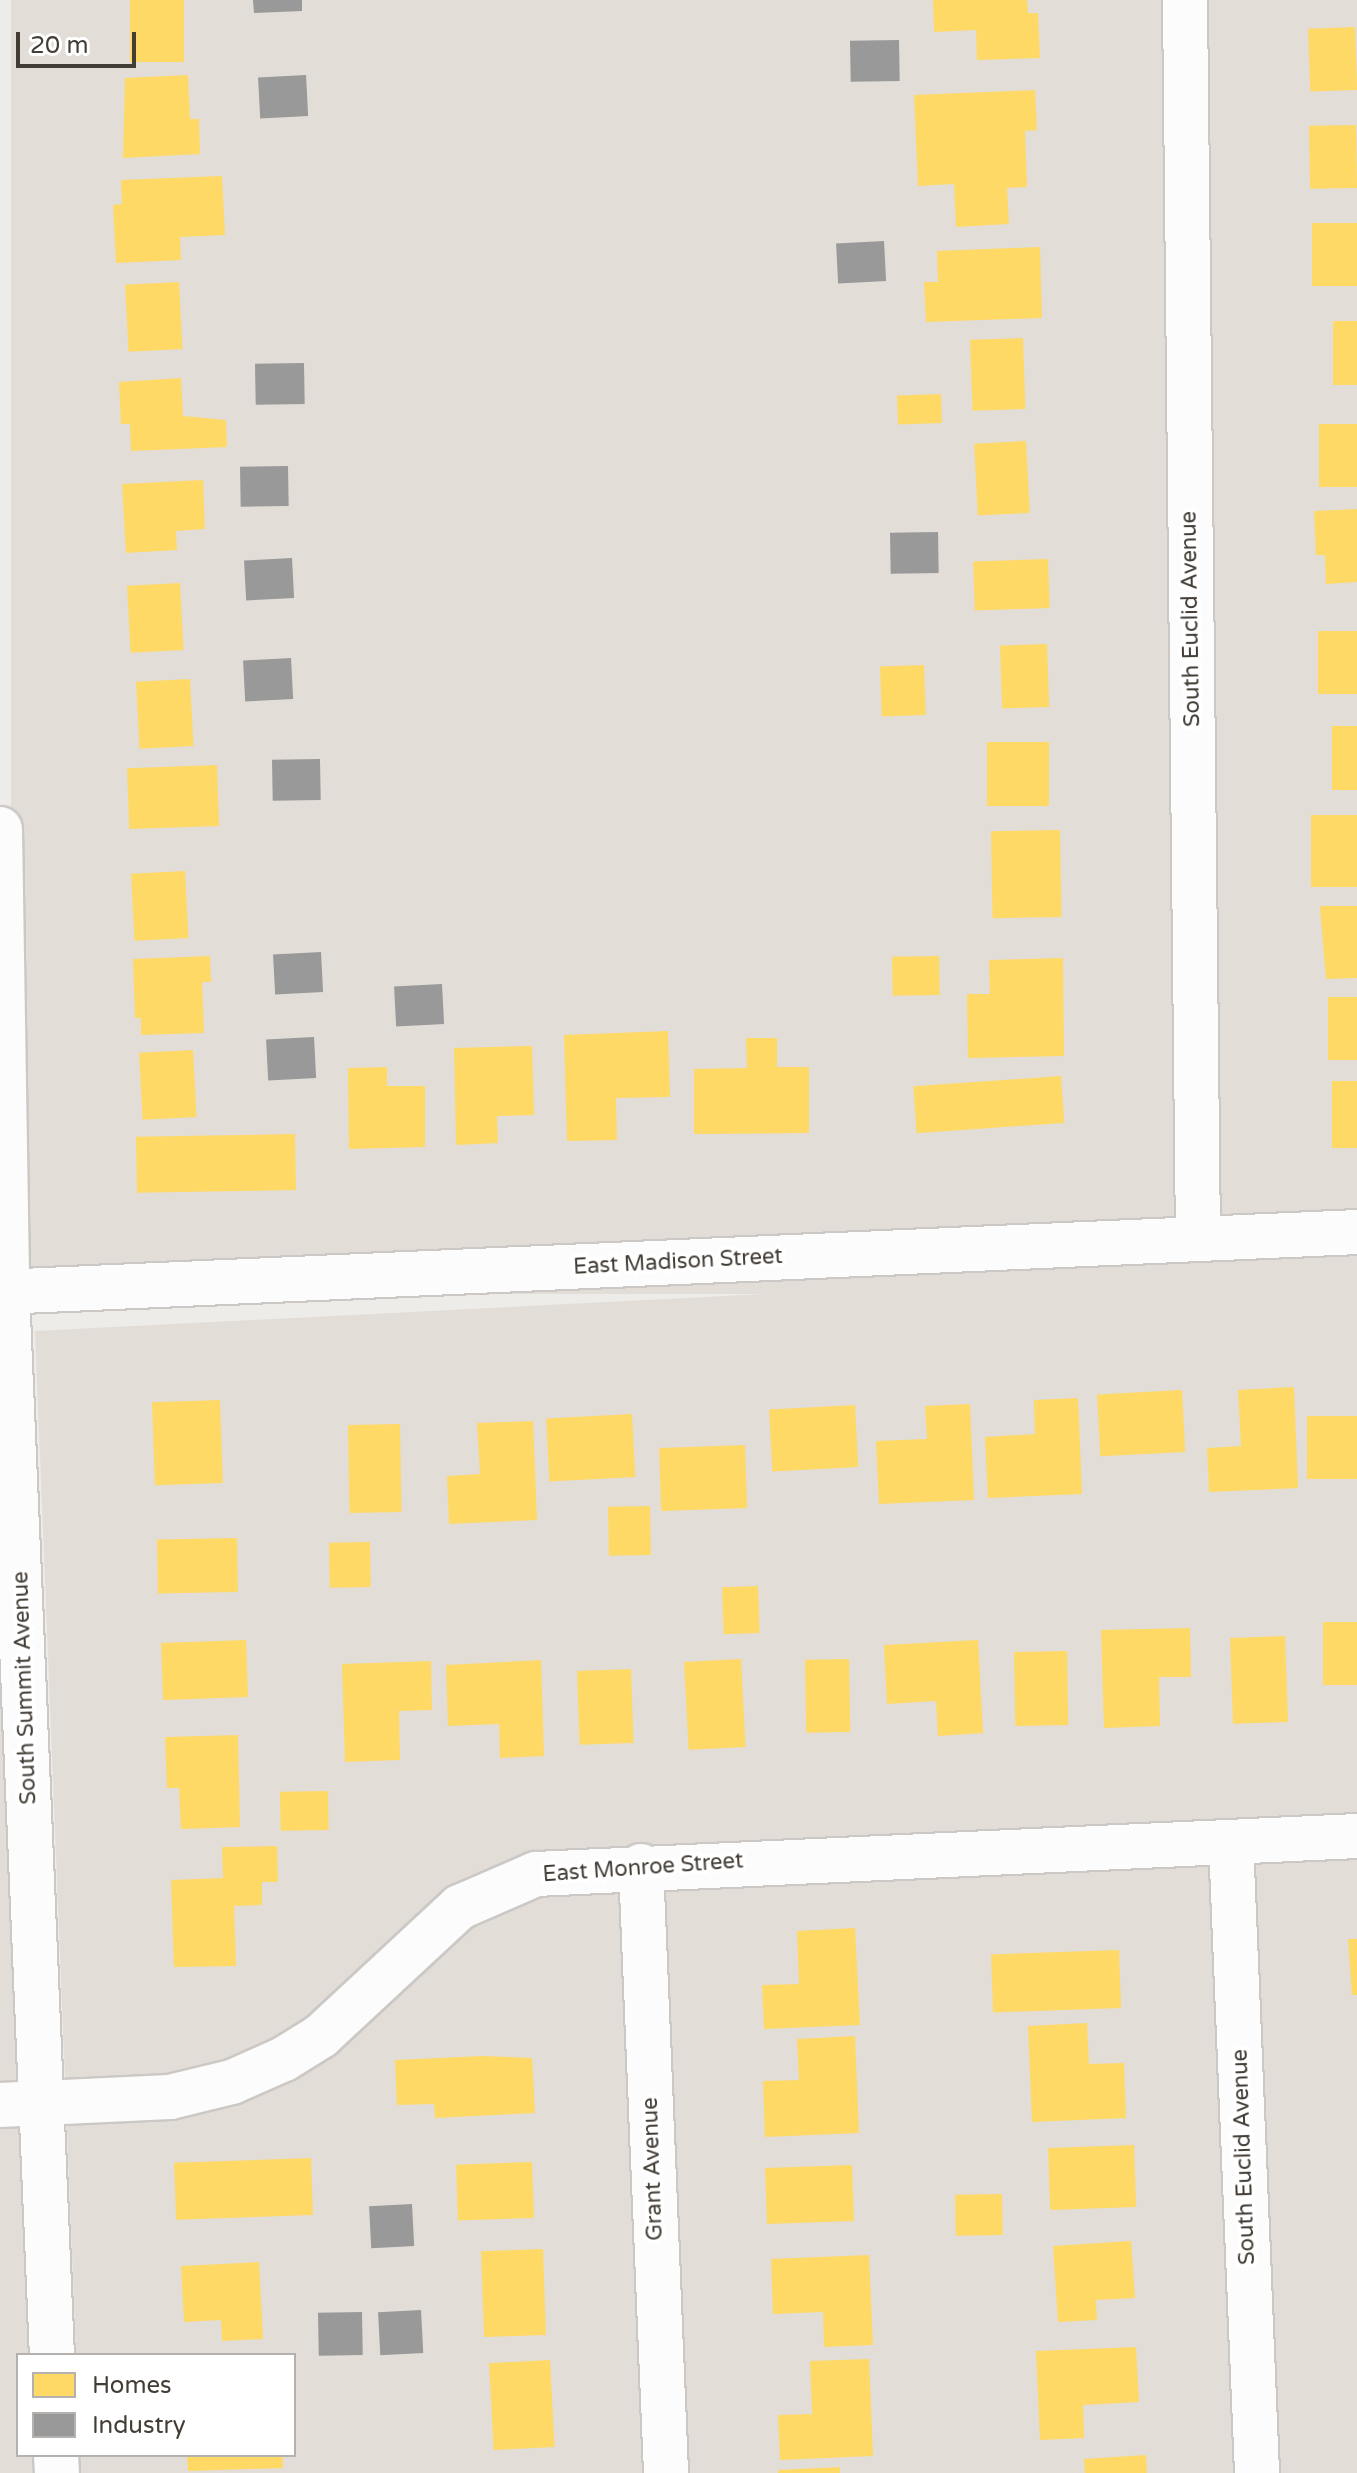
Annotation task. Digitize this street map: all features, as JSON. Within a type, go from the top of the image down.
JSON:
[{"type":"street","name":"South Euclid Avenue","points":[[1185,0],[1198,1239]]},
{"type":"street","name":"South Summit Avenue","points":[[0,829],[4,1292],[21,2104],[52,2353]]},
{"type":"street","name":"East Madison Street","points":[[4,1292],[1357,1232]]},
{"type":"street","name":"East Monroe Street","points":[[21,2104],[170,2097],[232,2082],[284,2059],[321,2036],[424,1935],[460,1907],[501,1885],[536,1874],[641,1866],[1357,1836]]},
{"type":"street","name":"South Euclid Avenue","points":[[1231,1842],[1257,2473]]},
{"type":"street","name":"Grant Avenue","points":[[641,1866],[666,2473]]},
{"type":"shaded area","points":[[11,0],[1357,0],[1357,1294],[11,1294]]},
{"type":"shaded area","points":[[0,1262],[41,2353],[16,2353],[16,2457],[45,2457],[46,2473],[0,2473]]},
{"type":"shaded area","points":[[1357,1264],[1357,2473],[80,2473],[80,2457],[296,2457],[296,2353],[76,2353],[35,1331]]},
{"type":"building: Homes","points":[[130,0],[184,0],[184,62],[130,62]]},
{"type":"building: Homes","points":[[933,0],[1027,0],[1028,13],[1038,13],[1040,58],[977,60],[976,30],[934,32]]},
{"type":"building: Homes","points":[[1355,27],[1357,90],[1310,92],[1308,29]]},
{"type":"building: Homes","points":[[188,75],[190,119],[199,119],[200,154],[123,158],[125,78]]},
{"type":"building: Homes","points":[[1035,90],[1037,130],[1025,131],[1027,187],[1007,188],[1009,224],[956,227],[954,184],[918,186],[914,95]]},
{"type":"building: Homes","points":[[1356,125],[1357,188],[1310,189],[1309,126]]},
{"type":"building: Homes","points":[[222,176],[225,235],[180,237],[181,260],[116,263],[113,205],[122,204],[121,180]]},
{"type":"building: Homes","points":[[1312,223],[1357,223],[1357,286],[1312,286]]},
{"type":"building: Homes","points":[[1040,247],[1042,318],[926,322],[924,282],[938,282],[937,251]]},
{"type":"building: Homes","points":[[179,282],[183,349],[129,352],[125,285]]},
{"type":"building: Homes","points":[[1333,321],[1357,321],[1357,385],[1333,385]]},
{"type":"building: Homes","points":[[1023,338],[1025,409],[973,411],[970,340]]},
{"type":"building: Homes","points":[[181,378],[183,416],[226,420],[227,447],[131,451],[130,424],[121,424],[119,382]]},
{"type":"building: Homes","points":[[941,394],[942,423],[898,425],[897,396]]},
{"type":"building: Homes","points":[[1319,424],[1357,424],[1357,487],[1319,487]]},
{"type":"building: Homes","points":[[1026,441],[1030,513],[978,516],[974,444]]},
{"type":"building: Homes","points":[[203,480],[205,529],[176,531],[177,550],[126,553],[122,484]]},
{"type":"building: Homes","points":[[1357,509],[1357,582],[1326,584],[1325,555],[1316,555],[1314,511]]},
{"type":"building: Homes","points":[[1048,559],[1050,608],[975,611],[973,562]]},
{"type":"building: Homes","points":[[180,583],[184,650],[131,653],[127,586]]},
{"type":"building: Homes","points":[[1318,631],[1357,631],[1357,694],[1318,694]]},
{"type":"building: Homes","points":[[1047,644],[1049,707],[1002,709],[1000,646]]},
{"type":"building: Homes","points":[[924,665],[926,715],[882,717],[880,667]]},
{"type":"building: Homes","points":[[190,679],[194,746],[140,749],[136,682]]},
{"type":"building: Homes","points":[[1332,726],[1357,726],[1357,790],[1332,790]]},
{"type":"building: Homes","points":[[987,742],[1049,742],[1049,806],[987,806]]},
{"type":"building: Homes","points":[[217,765],[219,826],[129,829],[127,768]]},
{"type":"building: Homes","points":[[1311,815],[1357,815],[1357,887],[1311,887]]},
{"type":"building: Homes","points":[[1060,830],[1062,917],[993,918],[991,831]]},
{"type":"building: Homes","points":[[185,871],[189,938],[135,941],[131,874]]},
{"type":"building: Homes","points":[[1320,906],[1357,906],[1357,978],[1326,979]]},
{"type":"building: Homes","points":[[210,956],[211,982],[202,982],[204,1033],[141,1035],[141,1018],[135,1018],[133,959]]},
{"type":"building: Homes","points":[[939,956],[940,995],[893,996],[892,957]]},
{"type":"building: Homes","points":[[1063,958],[1064,1056],[968,1058],[967,994],[990,994],[989,960]]},
{"type":"building: Homes","points":[[1328,997],[1357,997],[1357,1060],[1328,1060]]},
{"type":"building: Homes","points":[[668,1031],[670,1097],[616,1098],[617,1140],[567,1141],[564,1035]]},
{"type":"building: Homes","points":[[746,1038],[777,1038],[777,1067],[809,1067],[809,1133],[694,1134],[694,1069],[747,1068]]},
{"type":"building: Homes","points":[[532,1046],[534,1115],[497,1116],[498,1143],[456,1145],[454,1048]]},
{"type":"building: Homes","points":[[193,1050],[197,1117],[143,1120],[139,1053]]},
{"type":"building: Homes","points":[[387,1067],[387,1086],[425,1086],[425,1147],[349,1149],[348,1068]]},
{"type":"building: Homes","points":[[1061,1076],[1064,1123],[917,1133],[913,1086]]},
{"type":"building: Homes","points":[[1332,1081],[1357,1081],[1357,1148],[1332,1148]]},
{"type":"building: Homes","points":[[295,1134],[296,1190],[137,1193],[136,1137]]},
{"type":"building: Homes","points":[[1294,1387],[1298,1488],[1209,1492],[1207,1448],[1241,1446],[1238,1390]]},
{"type":"building: Homes","points":[[1182,1390],[1185,1452],[1100,1456],[1097,1394]]},
{"type":"building: Homes","points":[[1078,1398],[1082,1494],[988,1498],[985,1437],[1035,1434],[1034,1400]]},
{"type":"building: Homes","points":[[220,1400],[223,1483],[155,1485],[152,1402]]},
{"type":"building: Homes","points":[[970,1404],[974,1500],[879,1504],[876,1441],[927,1439],[925,1406]]},
{"type":"building: Homes","points":[[855,1405],[858,1467],[772,1471],[769,1410]]},
{"type":"building: Homes","points":[[632,1414],[635,1477],[549,1481],[546,1419]]},
{"type":"building: Homes","points":[[1307,1416],[1357,1416],[1357,1479],[1307,1479]]},
{"type":"building: Homes","points":[[533,1421],[537,1520],[449,1524],[447,1476],[480,1474],[477,1423]]},
{"type":"building: Homes","points":[[400,1424],[402,1512],[350,1513],[348,1425]]},
{"type":"building: Homes","points":[[745,1445],[747,1508],[661,1511],[659,1448]]},
{"type":"building: Homes","points":[[650,1506],[651,1555],[609,1556],[608,1507]]},
{"type":"building: Homes","points":[[237,1538],[238,1592],[158,1593],[157,1539]]},
{"type":"building: Homes","points":[[370,1542],[371,1587],[330,1588],[329,1543]]},
{"type":"building: Homes","points":[[758,1586],[760,1633],[724,1634],[722,1587]]},
{"type":"building: Homes","points":[[1323,1622],[1357,1622],[1357,1685],[1323,1685]]},
{"type":"building: Homes","points":[[1190,1628],[1191,1677],[1159,1677],[1160,1726],[1104,1728],[1101,1630]]},
{"type":"building: Homes","points":[[1285,1636],[1288,1722],[1233,1724],[1230,1638]]},
{"type":"building: Homes","points":[[246,1640],[248,1697],[163,1700],[161,1643]]},
{"type":"building: Homes","points":[[978,1640],[983,1733],[938,1736],[936,1701],[887,1704],[884,1645]]},
{"type":"building: Homes","points":[[1067,1651],[1068,1725],[1015,1726],[1014,1652]]},
{"type":"building: Homes","points":[[741,1659],[746,1747],[689,1750],[684,1662]]},
{"type":"building: Homes","points":[[849,1659],[850,1732],[806,1733],[805,1660]]},
{"type":"building: Homes","points":[[541,1660],[544,1756],[500,1758],[499,1724],[448,1726],[446,1665]]},
{"type":"building: Homes","points":[[431,1661],[432,1710],[399,1711],[400,1760],[345,1762],[342,1664]]},
{"type":"building: Homes","points":[[631,1669],[634,1743],[580,1745],[577,1671]]},
{"type":"building: Homes","points":[[238,1735],[240,1827],[181,1829],[179,1788],[167,1788],[165,1737]]},
{"type":"building: Homes","points":[[328,1791],[329,1830],[281,1831],[280,1792]]},
{"type":"building: Homes","points":[[277,1846],[278,1882],[262,1882],[262,1905],[234,1906],[236,1966],[174,1967],[171,1880],[223,1878],[222,1847]]},
{"type":"building: Homes","points":[[855,1928],[860,2025],[764,2029],[762,1985],[799,1984],[797,1931]]},
{"type":"building: Homes","points":[[1348,1939],[1357,1939],[1357,1995],[1352,1995]]},
{"type":"building: Homes","points":[[1119,1950],[1121,2008],[993,2012],[991,1954]]},
{"type":"building: Homes","points":[[1087,2023],[1089,2064],[1124,2063],[1126,2118],[1032,2122],[1028,2026]]},
{"type":"building: Homes","points":[[855,2036],[859,2133],[765,2137],[763,2081],[799,2080],[797,2039]]},
{"type":"building: Homes","points":[[483,2056],[532,2058],[535,2113],[435,2118],[434,2104],[397,2105],[395,2060]]},
{"type":"building: Homes","points":[[1134,2145],[1136,2207],[1050,2210],[1048,2148]]},
{"type":"building: Homes","points":[[311,2158],[313,2215],[176,2220],[174,2163]]},
{"type":"building: Homes","points":[[532,2162],[534,2218],[458,2221],[456,2165]]},
{"type":"building: Homes","points":[[852,2165],[854,2221],[767,2224],[765,2168]]},
{"type":"building: Homes","points":[[1002,2194],[1003,2235],[956,2236],[955,2195]]},
{"type":"building: Homes","points":[[1131,2241],[1135,2298],[1096,2300],[1097,2320],[1058,2322],[1053,2246]]},
{"type":"building: Homes","points":[[543,2249],[546,2335],[484,2337],[481,2251]]},
{"type":"building: Homes","points":[[869,2255],[873,2345],[824,2347],[823,2312],[773,2314],[771,2259]]},
{"type":"building: Homes","points":[[259,2262],[263,2339],[222,2341],[221,2320],[184,2322],[181,2266]]},
{"type":"building: Homes","points":[[1136,2347],[1139,2402],[1083,2405],[1084,2438],[1040,2440],[1036,2351]]},
{"type":"building: Homes","points":[[869,2359],[873,2456],[780,2460],[778,2415],[812,2414],[810,2361]]},
{"type":"building: Homes","points":[[550,2360],[555,2447],[494,2450],[489,2363]]},
{"type":"building: Homes","points":[[1146,2455],[1147,2473],[1085,2473],[1084,2459]]},
{"type":"building: Homes","points":[[187,2457],[283,2457],[283,2468],[188,2471]]},
{"type":"building: Homes","points":[[840,2467],[840,2473],[778,2473],[778,2470]]},
{"type":"building: Industry","points":[[253,0],[302,0],[302,11],[254,13]]},
{"type":"building: Industry","points":[[899,40],[900,81],[851,82],[850,41]]},
{"type":"building: Industry","points":[[306,75],[308,116],[260,118],[258,78]]},
{"type":"building: Industry","points":[[884,241],[886,281],[838,283],[836,244]]},
{"type":"building: Industry","points":[[304,363],[305,404],[256,405],[255,364]]},
{"type":"building: Industry","points":[[288,466],[289,506],[241,507],[240,467]]},
{"type":"building: Industry","points":[[938,532],[939,573],[891,574],[890,533]]},
{"type":"building: Industry","points":[[292,558],[294,598],[246,600],[244,561]]},
{"type":"building: Industry","points":[[291,658],[293,699],[245,701],[243,661]]},
{"type":"building: Industry","points":[[320,759],[321,800],[273,801],[272,760]]},
{"type":"building: Industry","points":[[321,952],[323,992],[275,994],[273,955]]},
{"type":"building: Industry","points":[[442,984],[444,1024],[396,1026],[394,987]]},
{"type":"building: Industry","points":[[314,1037],[316,1078],[268,1080],[266,1040]]},
{"type":"building: Industry","points":[[412,2204],[414,2246],[371,2248],[369,2206]]},
{"type":"building: Industry","points":[[421,2310],[423,2353],[380,2355],[378,2312]]},
{"type":"building: Industry","points":[[362,2312],[363,2355],[319,2356],[318,2313]]}]
